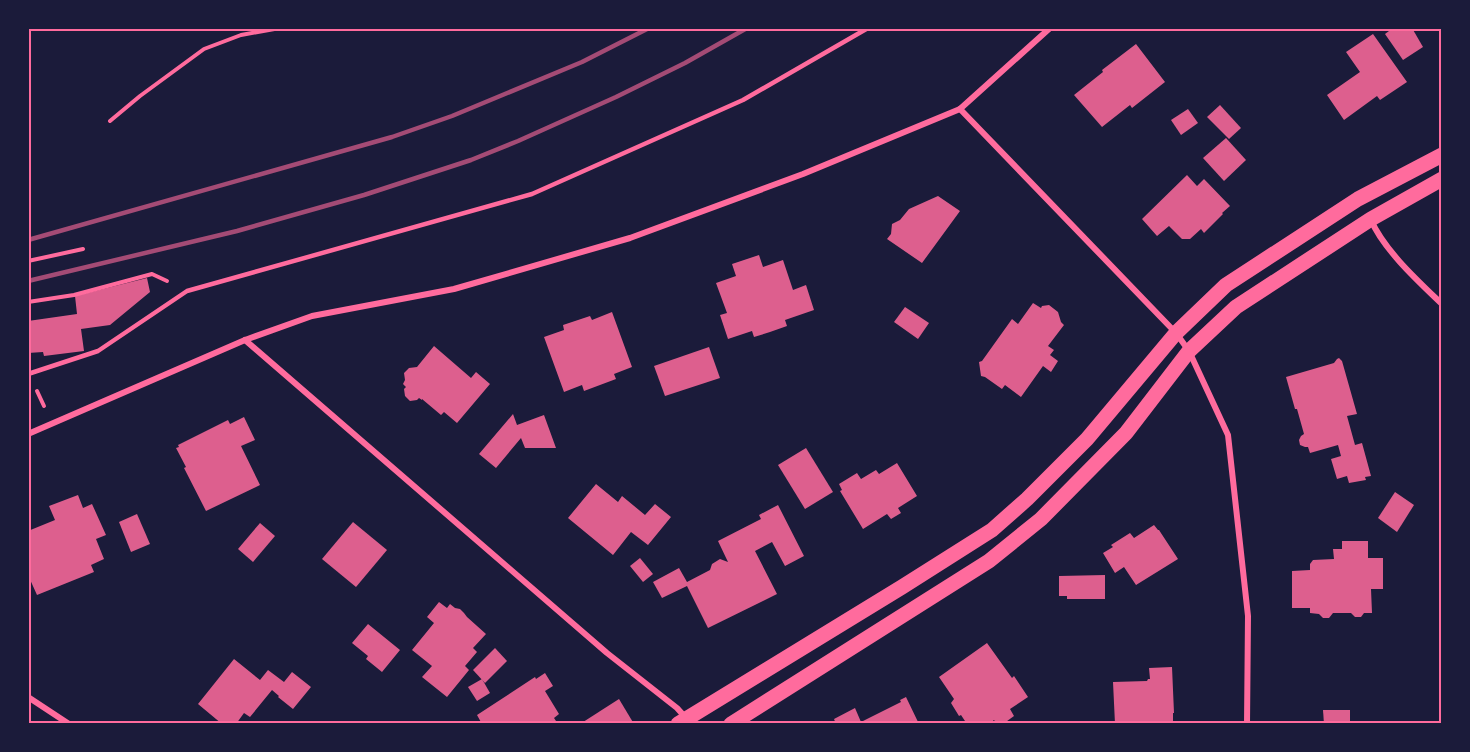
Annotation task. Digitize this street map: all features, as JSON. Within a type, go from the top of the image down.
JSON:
[{"type":"main road","points":[[686,722],[992,530],[1027,499],[1087,439],[1176,333],[1226,285],[1358,199],[1442,155]]},
{"type":"main road","points":[[731,723],[989,561],[1041,519],[1126,432],[1189,351],[1236,307],[1371,219],[1442,179]]},
{"type":"street","points":[[28,434],[245,340],[312,316],[454,289],[630,238],[803,174],[960,109],[1050,28]]},
{"type":"street","points":[[960,109],[1176,333],[1189,351],[1228,435],[1248,616],[1247,723]]},
{"type":"street","points":[[1371,219],[1376,232],[1412,275],[1442,304]]},
{"type":"street","points":[[245,340],[607,652],[677,708],[686,722]]},
{"type":"street","points":[[28,697],[69,723]]},
{"type":"lane","points":[[28,374],[98,351],[187,291],[532,194],[743,99],[868,28]]},
{"type":"path","points":[[110,122],[140,96],[204,49],[241,35],[280,28]]},
{"type":"path","points":[[28,261],[83,249]]},
{"type":"path","points":[[28,302],[74,295],[152,274],[187,291]]},
{"type":"building","points":[[1393,28],[1412,28],[1423,47],[1403,60],[1385,34]]},
{"type":"building","points":[[1373,34],[1407,82],[1380,100],[1377,96],[1344,120],[1327,95],[1360,72],[1346,52]]},
{"type":"building","points":[[1136,44],[1165,82],[1132,108],[1130,105],[1102,127],[1074,95]]},
{"type":"building","points":[[1220,105],[1241,128],[1229,139],[1207,117]]},
{"type":"building","points":[[1188,109],[1198,123],[1181,135],[1171,120]]},
{"type":"building","points":[[1226,138],[1246,160],[1224,181],[1203,158]]},
{"type":"building","points":[[1187,175],[1197,186],[1204,179],[1230,206],[1204,233],[1201,229],[1190,239],[1182,239],[1169,226],[1157,236],[1142,219]]},
{"type":"building","points":[[938,196],[960,211],[922,263],[887,239],[891,234],[892,224],[900,220],[909,209]]},
{"type":"building","points":[[759,255],[763,267],[783,260],[793,290],[806,285],[814,310],[785,320],[787,326],[770,332],[754,337],[752,331],[728,339],[720,315],[727,313],[716,283],[736,276],[732,264]]},
{"type":"building","points":[[147,278],[150,292],[110,325],[81,329],[84,351],[44,356],[43,352],[28,353],[28,321],[77,314],[75,296]]},
{"type":"building","points":[[1033,303],[1041,308],[1049,305],[1058,312],[1064,325],[1048,346],[1054,350],[1050,355],[1058,361],[1051,372],[1043,366],[1021,397],[1005,385],[1002,389],[981,376],[979,362],[1012,319],[1018,324]]},
{"type":"building","points":[[905,307],[929,323],[918,339],[894,322]]},
{"type":"building","points":[[612,312],[632,367],[614,374],[616,379],[584,391],[582,385],[564,392],[544,337],[564,330],[563,325],[590,316],[592,320]]},
{"type":"building","points":[[434,346],[471,378],[476,372],[490,384],[457,423],[444,412],[441,415],[422,399],[410,401],[405,396],[404,373],[409,368],[417,367]]},
{"type":"building","points":[[709,347],[720,378],[665,396],[654,366]]},
{"type":"building","points":[[1339,358],[1342,361],[1357,414],[1347,416],[1355,445],[1362,443],[1371,476],[1365,477],[1366,480],[1349,483],[1347,476],[1337,479],[1331,459],[1341,456],[1338,445],[1310,453],[1308,447],[1300,445],[1299,440],[1304,434],[1286,377],[1334,363]]},
{"type":"building","points":[[513,414],[517,425],[544,415],[556,448],[525,448],[521,438],[496,468],[479,454]]},
{"type":"building","points":[[244,417],[255,440],[241,446],[260,485],[206,511],[176,448],[228,420],[230,424]]},
{"type":"building","points":[[806,448],[833,492],[805,509],[778,465]]},
{"type":"building","points":[[897,463],[917,496],[898,508],[901,513],[891,519],[887,514],[863,529],[840,491],[842,490],[839,484],[857,473],[861,479],[876,470],[879,474]]},
{"type":"building","points":[[596,484],[618,502],[622,496],[645,515],[655,504],[671,517],[648,545],[631,532],[613,555],[568,518]]},
{"type":"building","points":[[1395,492],[1414,505],[1397,532],[1378,518]]},
{"type":"building","points":[[78,495],[83,508],[92,504],[106,535],[96,539],[104,559],[91,565],[94,572],[37,595],[28,575],[28,531],[55,520],[49,506]]},
{"type":"building","points":[[778,505],[804,556],[785,566],[772,542],[755,551],[777,594],[708,628],[687,586],[662,598],[653,582],[679,568],[687,582],[710,570],[712,564],[720,559],[728,562],[718,541],[761,519],[759,515]]},
{"type":"building","points":[[137,514],[150,544],[131,552],[119,522]]},
{"type":"building","points":[[353,522],[387,550],[356,587],[322,559]]},
{"type":"building","points":[[260,523],[275,536],[253,562],[238,549]]},
{"type":"building","points":[[1154,525],[1178,559],[1136,585],[1124,567],[1115,573],[1103,553],[1130,533],[1134,538]]},
{"type":"building","points":[[1342,541],[1368,541],[1368,558],[1383,558],[1383,589],[1371,589],[1372,613],[1364,613],[1361,617],[1355,617],[1351,613],[1333,613],[1329,618],[1323,618],[1319,614],[1310,613],[1310,608],[1292,608],[1292,571],[1310,570],[1313,560],[1334,559],[1333,549],[1342,549]]},
{"type":"building","points":[[640,558],[653,574],[643,582],[630,566]]},
{"type":"building","points":[[1105,575],[1105,599],[1067,599],[1067,596],[1059,596],[1059,576]]},
{"type":"building","points":[[439,602],[447,608],[450,604],[460,609],[486,634],[473,648],[477,652],[465,666],[469,670],[447,697],[422,677],[432,666],[412,650],[434,623],[427,617]]},
{"type":"building","points":[[368,624],[400,650],[382,672],[352,643]]},
{"type":"building","points":[[987,643],[1028,697],[1010,709],[1014,716],[1003,724],[997,724],[994,720],[989,724],[967,724],[951,703],[954,699],[939,677]]},
{"type":"building","points":[[495,648],[507,661],[485,683],[473,670]]},
{"type":"building","points":[[234,659],[260,680],[268,670],[284,682],[292,672],[311,687],[293,709],[272,690],[250,717],[244,713],[236,724],[222,724],[198,704]]},
{"type":"building","points":[[1172,667],[1173,724],[1115,724],[1113,682],[1147,681],[1150,679],[1149,668]]},
{"type":"building","points":[[545,673],[553,686],[545,691],[559,714],[554,718],[558,724],[482,724],[477,715],[535,677],[536,679]]},
{"type":"building","points":[[482,679],[490,693],[477,701],[468,687]]},
{"type":"building","points":[[906,697],[919,724],[836,724],[834,719],[855,708],[861,722],[901,702],[900,700]]},
{"type":"building","points":[[619,699],[634,724],[580,724]]},
{"type":"building","points":[[1323,710],[1350,710],[1350,724],[1324,724]]},
{"type":"railway","points":[[28,240],[392,137],[452,116],[582,62],[649,28]]},
{"type":"railway","points":[[28,281],[237,231],[364,195],[471,160],[616,97],[685,63],[747,28]]}]
